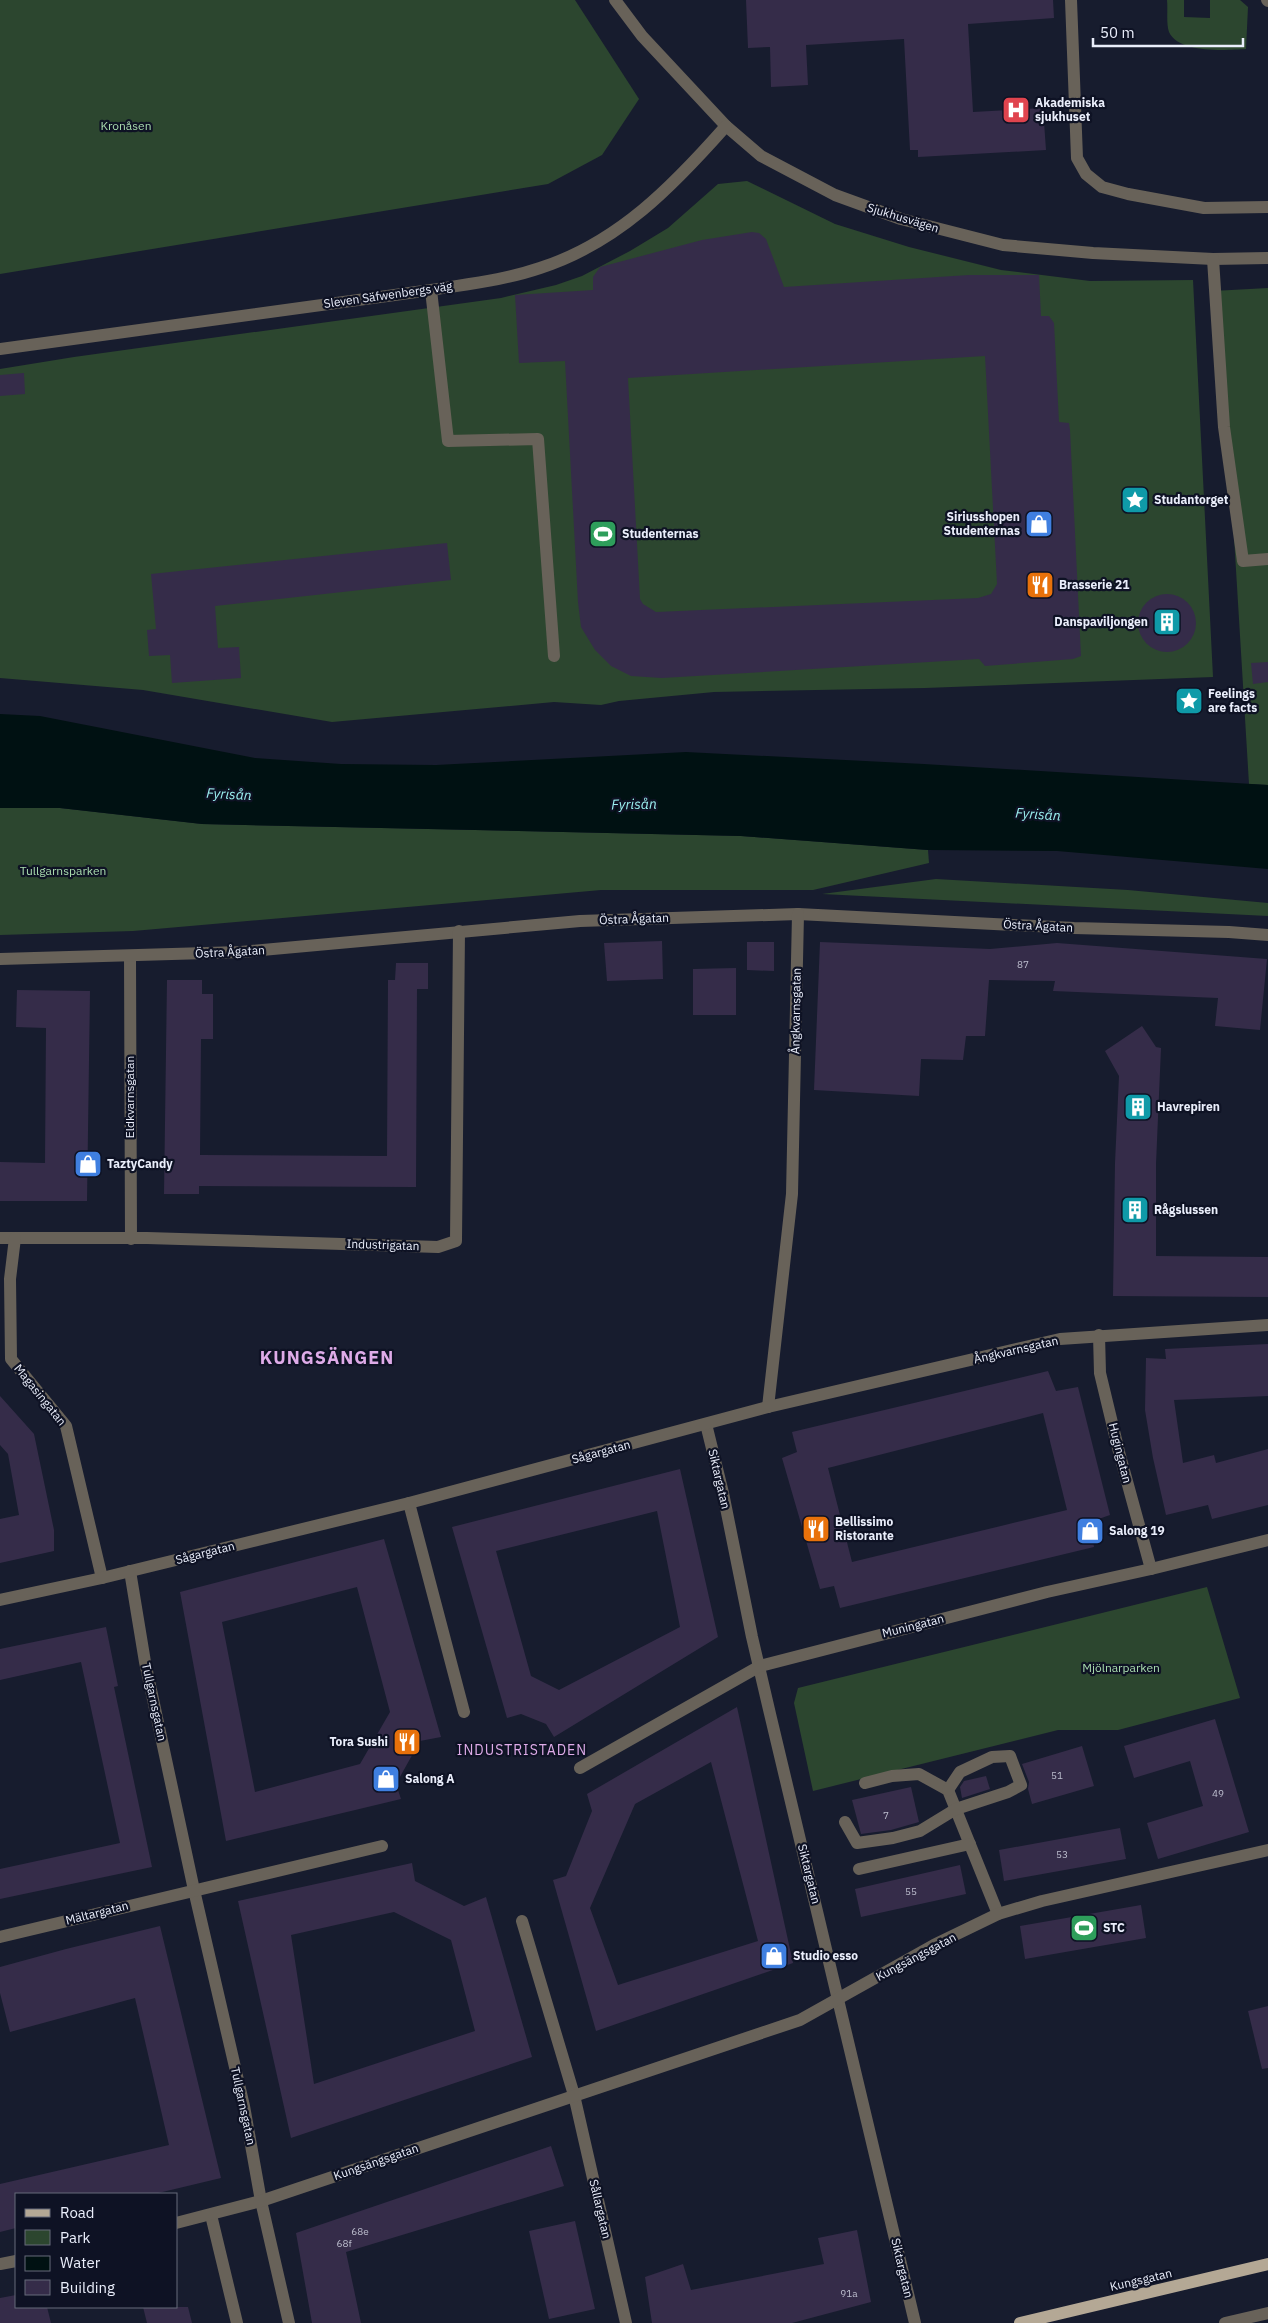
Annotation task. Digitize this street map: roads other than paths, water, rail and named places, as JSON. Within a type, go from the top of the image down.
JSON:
[{"type":"main road","name":"Kungsgatan","points":[[1020,2323],[1268,2264]]},
{"type":"street","name":"Sjukhusvägen","points":[[615,0],[642,36],[726,126],[761,156],[835,195],[902,219],[1003,244],[1093,253],[1213,259],[1268,258]]},
{"type":"street","points":[[1071,0],[1076,158],[1086,174],[1102,187],[1147,198],[1204,208],[1268,207]]},
{"type":"street","name":"Sleven Säfwenbergs väg","points":[[0,349],[431,290],[496,279],[539,269],[578,254],[623,227],[648,207],[697,159],[726,126]]},
{"type":"street","points":[[1213,259],[1224,427],[1244,561],[1268,559]]},
{"type":"street","points":[[431,290],[448,441],[538,439],[554,656]]},
{"type":"street","name":"Östra Ågatan","points":[[0,960],[241,952],[580,920],[798,914],[1074,928],[1229,932],[1268,936]]},
{"type":"street","name":"Ångkvarnsgatan","points":[[768,1407],[792,1194],[798,914]]},
{"type":"street","name":"Industrigatan","points":[[0,1238],[131,1238],[438,1247],[456,1241],[459,932]]},
{"type":"street","name":"Eldkvarnsgatan","points":[[130,956],[131,1238]]},
{"type":"street","name":"Magasingatan","points":[[15,1238],[6,1271],[11,1359],[66,1426],[102,1578]]},
{"type":"street","name":"Ångkvarnsgatan","points":[[706,1424],[768,1407],[1060,1339],[1268,1325]]},
{"type":"street","name":"Hugingatan","points":[[1100,1336],[1100,1373],[1151,1570]]},
{"type":"street","name":"Sågargatan","points":[[0,1600],[102,1578],[409,1503],[706,1424]]},
{"type":"street","name":"Siktargatan","points":[[706,1424],[723,1493],[752,1637],[915,2323]]},
{"type":"street","points":[[409,1503],[464,1712]]},
{"type":"street","name":"Muningatan","points":[[580,1768],[760,1666],[1047,1592],[1151,1570],[1268,1540]]},
{"type":"street","name":"Tullgarnsgatan","points":[[130,1571],[146,1662],[194,1890],[244,2106],[260,2201],[289,2323]]},
{"type":"street","points":[[844,1822],[857,1843],[871,1842],[920,1831],[956,1809],[1008,1792],[1021,1785],[1010,1756],[992,1757],[960,1772],[948,1790]]},
{"type":"street","points":[[865,1783],[892,1776],[920,1774],[948,1790],[998,1914]]},
{"type":"street","points":[[858,1869],[970,1844]]},
{"type":"street","points":[[194,1890],[382,1846]]},
{"type":"street","name":"Kungsängsgatan","points":[[178,2223],[260,2201],[800,2020],[934,1945],[998,1914],[1042,1901],[1268,1850]]},
{"type":"street","name":"Mältargatan","points":[[0,1937],[194,1890]]},
{"type":"street","points":[[522,1921],[574,2095]]},
{"type":"street","name":"Sållargatan","points":[[574,2095],[626,2323]]},
{"type":"street","points":[[211,2215],[237,2323]]},
{"type":"street","points":[[0,2264],[15,2261]]},
{"type":"street","points":[[1225,2323],[1268,2313]]},
{"type":"water","name":"Fyrisån","points":[[0,714],[40,716],[255,758],[341,764],[436,765],[686,752],[1268,785],[1268,869],[1057,851],[928,850],[741,836],[202,824],[60,808],[0,808]]},
{"type":"place","name":"Akademiska sjukhuset","points":[[1016,110]]},
{"type":"place","name":"Studantorget","points":[[1135,500]]},
{"type":"place","name":"Siriusshopen Studenternas","points":[[1039,524]]},
{"type":"place","name":"Studenternas","points":[[603,534]]},
{"type":"place","name":"Brasserie 21","points":[[1040,585]]},
{"type":"place","name":"Danspaviljongen","points":[[1167,622]]},
{"type":"place","name":"Feelings are facts","points":[[1189,701]]},
{"type":"place","name":"Havrepiren","points":[[1138,1107]]},
{"type":"place","name":"TaztyCandy","points":[[88,1164]]},
{"type":"place","name":"Rågslussen","points":[[1135,1210]]},
{"type":"place","name":"Bellissimo Ristorante","points":[[816,1529]]},
{"type":"place","name":"Salong 19","points":[[1090,1531]]},
{"type":"place","name":"Tora Sushi","points":[[407,1742]]},
{"type":"place","name":"Salong A","points":[[386,1779]]},
{"type":"place","name":"STC","points":[[1084,1928]]},
{"type":"place","name":"Studio esso","points":[[774,1956]]},
{"type":"district","name":"KUNGSÄNGEN","points":[[327,1358]]},
{"type":"district","name":"INDUSTRISTADEN","points":[[522,1750]]},
{"type":"park label","name":"Kronåsen","points":[[126,126]]},
{"type":"park label","name":"Tullgarnsparken","points":[[63,871]]},
{"type":"park label","name":"Mjölnarparken","points":[[1121,1668]]}]
